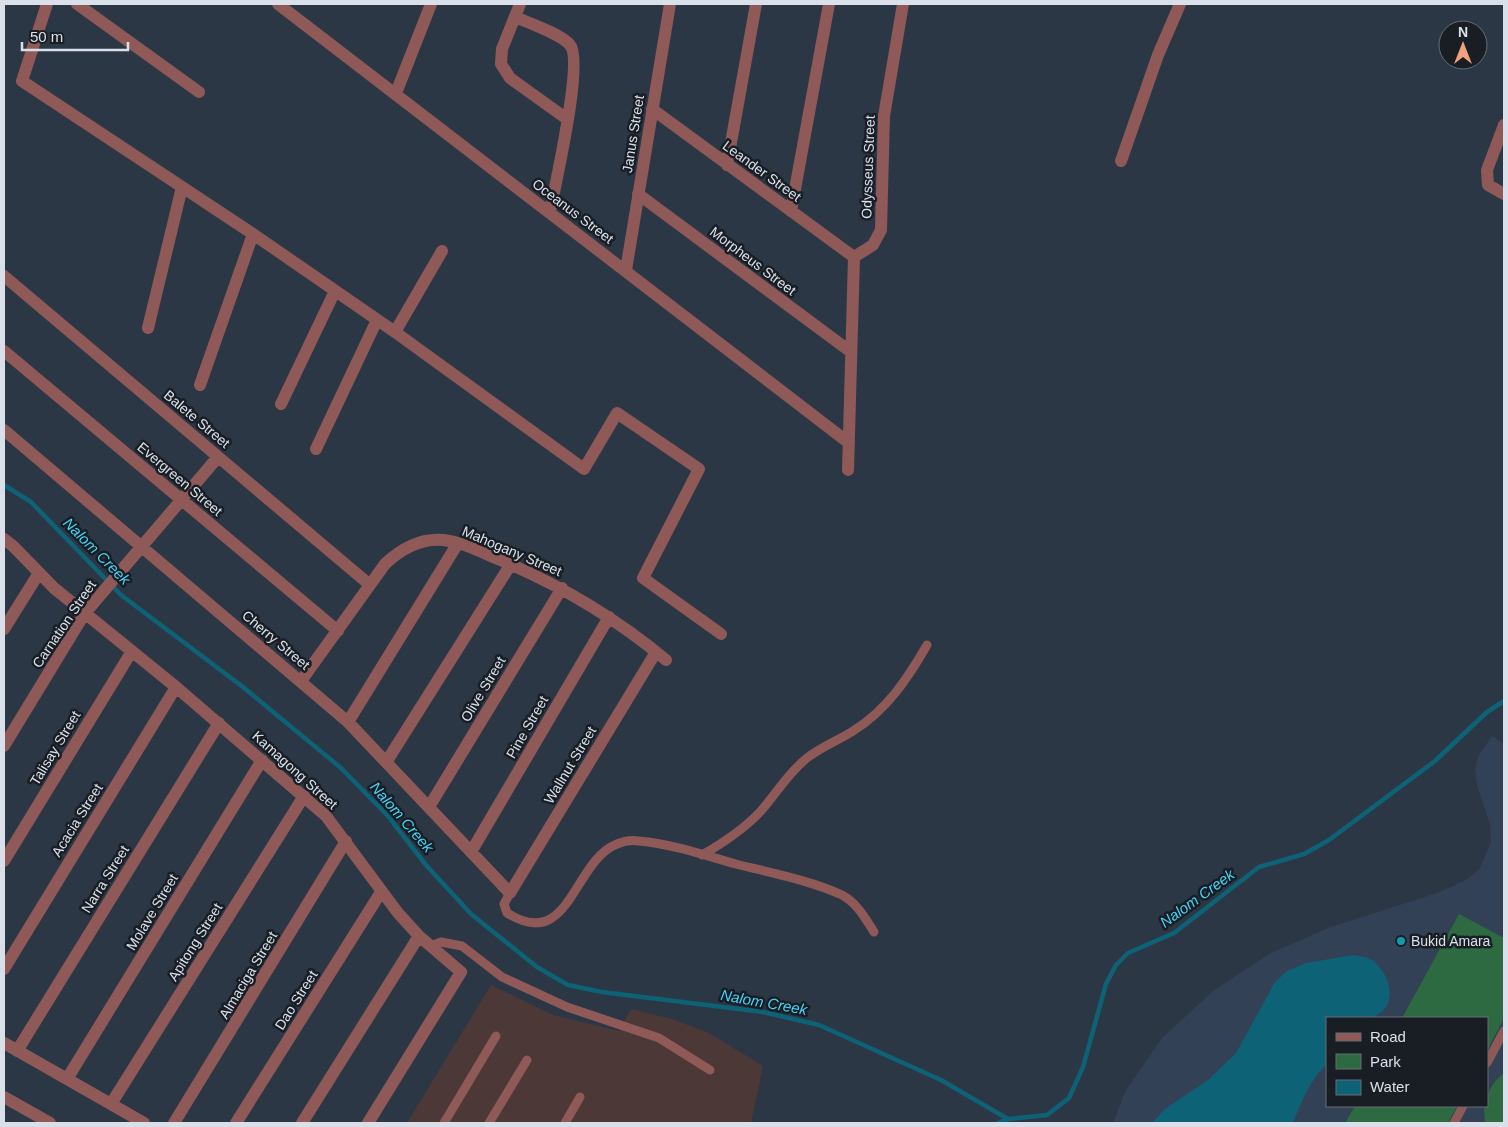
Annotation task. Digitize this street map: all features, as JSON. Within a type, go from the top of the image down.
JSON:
[{"type":"street","points":[[47,4],[22,81],[253,234],[395,332],[584,469],[617,413],[699,469],[643,578],[721,634]]},
{"type":"street","points":[[76,4],[199,92]]},
{"type":"street","name":"Oceanus Street","points":[[278,4],[849,443]]},
{"type":"street","points":[[396,94],[431,4]]},
{"type":"street","points":[[520,4],[502,49],[501,64],[510,78],[567,119]]},
{"type":"street","name":"Janus Street","points":[[626,270],[670,4]]},
{"type":"street","points":[[728,165],[756,4]]},
{"type":"street","points":[[791,211],[829,4]]},
{"type":"street","name":"Odysseus Street","points":[[854,257],[873,245],[881,230],[884,116],[903,4]]},
{"type":"street","points":[[1121,161],[1158,55],[1180,4]]},
{"type":"street","points":[[515,17],[566,41],[574,52],[574,77],[550,212]]},
{"type":"street","name":"Leander Street","points":[[652,109],[854,257]]},
{"type":"street","points":[[1504,125],[1486,175],[1488,186],[1504,194]]},
{"type":"street","points":[[148,328],[182,187]]},
{"type":"street","name":"Morpheus Street","points":[[638,194],[851,352]]},
{"type":"street","points":[[200,385],[253,234]]},
{"type":"street","points":[[395,332],[442,252]]},
{"type":"street","points":[[848,470],[854,257]]},
{"type":"street","name":"Balete Street","points":[[4,276],[370,585]]},
{"type":"street","points":[[281,404],[335,291]]},
{"type":"street","points":[[316,449],[377,320]]},
{"type":"street","name":"Evergreen Street","points":[[4,351],[338,630]]},
{"type":"street","name":"Cherry Street","points":[[4,430],[348,722],[510,893]]},
{"type":"street","name":"Carnation Street","points":[[4,746],[85,613],[218,457]]},
{"type":"street","name":"Kamagong Street","points":[[4,539],[14,546],[39,574],[176,687],[326,816],[346,841],[381,892],[419,936],[461,972],[368,1123]]},
{"type":"street","name":"Mahogany Street","points":[[301,681],[385,564],[396,554],[426,540],[458,543],[512,564],[562,588],[609,616],[661,656]]},
{"type":"street","points":[[348,722],[458,543]]},
{"type":"street","points":[[387,761],[512,564]]},
{"type":"street","points":[[4,629],[39,574]]},
{"type":"street","name":"Olive Street","points":[[429,806],[562,588]]},
{"type":"street","name":"Pine Street","points":[[471,852],[609,616]]},
{"type":"street","name":"Talisay Street","points":[[4,861],[132,651]]},
{"type":"street","name":"Wallnut Street","points":[[510,893],[661,656]]},
{"type":"street","name":"Acacia Street","points":[[4,968],[176,687]]},
{"type":"street","name":"Narra Street","points":[[17,1051],[218,723]]},
{"type":"street","name":"Molave Street","points":[[67,1079],[262,760]]},
{"type":"street","name":"Apitong Street","points":[[111,1104],[304,796]]},
{"type":"street","name":"Almaciga Street","points":[[174,1123],[346,841]]},
{"type":"street","name":"Dao Street","points":[[236,1123],[381,892]]},
{"type":"street","points":[[302,1123],[419,936]]},
{"type":"street","points":[[4,1043],[144,1123]]},
{"type":"street","points":[[4,1097],[50,1123]]},
{"type":"lane","points":[[702,855],[739,831],[760,812],[789,775],[808,757],[856,729],[887,703],[909,677],[927,645]]},
{"type":"lane","points":[[510,893],[504,904],[507,914],[524,922],[548,921],[567,906],[587,871],[602,852],[616,844],[638,841],[785,876],[843,896],[860,910],[874,932]]},
{"type":"lane","points":[[432,946],[441,942],[462,946],[502,977],[567,1007],[659,1038],[710,1070]]},
{"type":"lane","points":[[1488,1061],[1504,1031]]},
{"type":"lane","points":[[444,1123],[496,1036]]},
{"type":"lane","points":[[489,1123],[527,1060]]},
{"type":"lane","points":[[565,1123],[580,1097]]},
{"type":"lane","points":[[1454,1123],[1463,1107]]},
{"type":"shaded area","name":"Bukid Amara","points":[[1492,736],[1504,744],[1504,1123],[1113,1123],[1126,1090],[1162,1038],[1213,991],[1269,954],[1328,928],[1440,892],[1464,881],[1479,870],[1491,842],[1490,825],[1477,785],[1475,769],[1479,755]]},
{"type":"shaded area","points":[[491,985],[553,1015],[619,1031],[631,1009],[672,1019],[709,1033],[763,1066],[751,1123],[407,1123]]},
{"type":"green space","points":[[1459,914],[1504,938],[1504,1018],[1488,1049],[1488,1017],[1403,1017]]},
{"type":"green space","points":[[1504,1073],[1504,1123],[1485,1123],[1484,1107],[1488,1107],[1489,1092],[1496,1080]]},
{"type":"green space","points":[[1354,1107],[1456,1107],[1448,1123],[1345,1123]]},
{"type":"water","points":[[1353,955],[1370,959],[1385,975],[1390,992],[1386,1008],[1372,1017],[1326,1017],[1326,1065],[1311,1084],[1293,1123],[1152,1123],[1165,1109],[1208,1080],[1236,1053],[1275,982],[1287,971],[1306,963]]},
{"type":"waterway","name":"Nalom Creek","points":[[4,485],[31,502],[121,595],[243,687],[341,768],[388,816],[426,865],[471,914],[537,967],[568,985],[602,992],[763,1012],[819,1025],[941,1080],[1008,1119],[1047,1115],[1069,1098],[1083,1067],[1106,984],[1116,965],[1128,953],[1174,933],[1259,867],[1304,854],[1329,840],[1435,761],[1487,712],[1504,701]]},
{"type":"waterway","points":[[998,1123],[1008,1119]]},
{"type":"place","name":"Bukid Amara","points":[[1401,941]]}]
